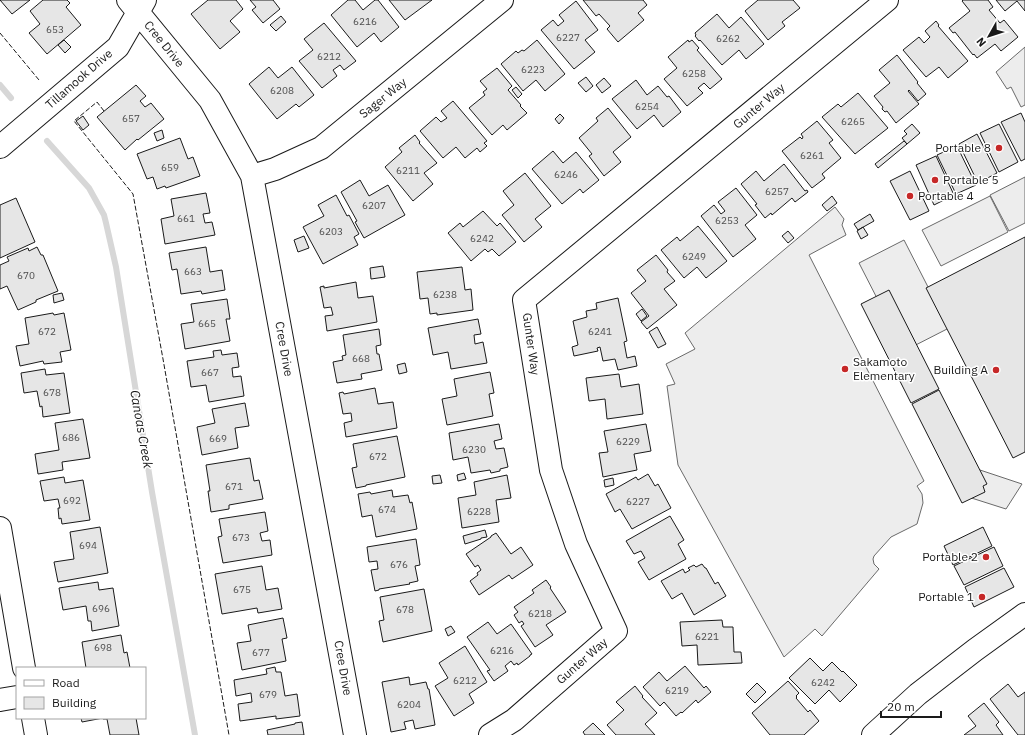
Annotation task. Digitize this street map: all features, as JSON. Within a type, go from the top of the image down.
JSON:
[{"type":"street","name":"Sager Way","points":[[252,176],[275,169],[321,148],[502,0]]},
{"type":"street","name":"Gunter Way","points":[[490,735],[514,720],[616,632],[576,544],[551,470],[524,300],[887,0]]},
{"type":"street","name":"Cree Drive","points":[[137,4],[210,100],[252,176],[355,735]]},
{"type":"street","name":"Tillamook Drive","points":[[0,147],[118,47],[137,4]]},
{"type":"street","points":[[0,528],[24,667]]},
{"type":"street","points":[[873,735],[918,694],[1025,614]]},
{"type":"street","points":[[0,700],[16,697]]},
{"type":"street","points":[[33,719],[36,735]]},
{"type":"shaded area","points":[[1025,47],[1025,105],[1021,107],[1011,87],[1007,89],[996,72]]},
{"type":"shaded area","points":[[1025,177],[1025,223],[1009,231],[990,195]]},
{"type":"shaded area","points":[[990,196],[1008,232],[941,266],[922,230]]},
{"type":"shaded area","points":[[835,207],[844,219],[842,225],[846,235],[809,255],[924,481],[917,486],[922,494],[923,503],[917,524],[891,537],[874,556],[874,564],[879,569],[822,636],[815,629],[784,657],[678,465],[667,386],[675,384],[666,364],[695,349],[685,333]]},
{"type":"shaded area","points":[[904,240],[949,328],[904,351],[859,263]]},
{"type":"shaded area","points":[[974,468],[1022,484],[1006,509],[962,495]]},
{"type":"building","points":[[0,0],[30,0],[12,14]]},
{"type":"building","points":[[43,0],[67,0],[70,3],[66,7],[81,25],[47,54],[29,33],[40,24],[30,11]]},
{"type":"building","points":[[208,0],[236,0],[243,9],[230,21],[240,32],[220,49],[191,14]]},
{"type":"building","points":[[250,0],[273,0],[280,9],[263,23],[252,10],[256,7]]},
{"type":"building","points":[[348,0],[355,0],[363,10],[375,0],[378,0],[399,27],[381,42],[374,33],[357,47],[331,15]]},
{"type":"building","points":[[389,0],[432,0],[405,20]]},
{"type":"building","points":[[583,0],[643,0],[647,5],[638,13],[644,20],[618,42],[607,29],[610,26],[599,14],[596,16]]},
{"type":"building","points":[[758,0],[793,0],[800,8],[782,22],[785,26],[768,40],[745,11]]},
{"type":"building","points":[[988,0],[993,7],[989,10],[1000,23],[1004,20],[1018,37],[1001,51],[995,44],[977,58],[955,32],[953,33],[949,28],[970,11],[962,1]]},
{"type":"building","points":[[996,0],[1025,0],[1025,11],[1017,1],[1005,11]]},
{"type":"building","points":[[576,1],[598,30],[585,40],[595,52],[574,69],[541,30],[553,20],[558,26],[564,21],[559,15]]},
{"type":"building","points":[[717,14],[729,28],[741,17],[764,44],[746,59],[739,50],[722,65],[695,36],[695,33]]},
{"type":"building","points":[[281,16],[286,22],[276,31],[270,25]]},
{"type":"building","points":[[936,21],[939,25],[938,26],[968,61],[948,78],[939,67],[926,77],[903,50],[919,37],[924,43],[930,37],[925,31]]},
{"type":"building","points":[[324,23],[356,61],[344,70],[340,65],[333,70],[337,76],[322,88],[299,61],[313,50],[304,39]]},
{"type":"building","points":[[64,40],[71,47],[65,53],[58,45]]},
{"type":"building","points":[[537,40],[565,74],[545,91],[536,80],[523,91],[501,64],[516,51],[518,53],[522,50],[524,51]]},
{"type":"building","points":[[688,40],[689,42],[692,40],[699,48],[697,50],[722,79],[710,89],[704,83],[698,88],[703,93],[687,106],[664,79],[677,68],[668,57]]},
{"type":"building","points":[[897,55],[926,94],[918,101],[909,90],[908,91],[919,104],[896,123],[887,111],[885,112],[882,109],[883,107],[874,96],[890,83],[879,70]]},
{"type":"building","points":[[269,67],[278,78],[292,67],[314,95],[299,107],[296,104],[277,119],[249,84]]},
{"type":"building","points":[[497,68],[512,86],[508,90],[527,113],[507,130],[503,125],[492,135],[469,108],[485,95],[483,92],[487,89],[480,81]]},
{"type":"building","points":[[586,77],[593,86],[586,92],[578,83]]},
{"type":"building","points":[[604,78],[611,86],[602,93],[596,85]]},
{"type":"building","points":[[636,80],[647,95],[658,86],[667,97],[669,96],[681,112],[663,127],[654,115],[637,129],[612,99]]},
{"type":"building","points":[[136,85],[146,96],[140,101],[145,107],[151,103],[164,119],[125,150],[97,117]]},
{"type":"building","points":[[516,87],[522,94],[518,98],[512,90]]},
{"type":"building","points":[[858,93],[888,128],[855,154],[822,117],[838,104],[841,107]]},
{"type":"building","points":[[453,101],[487,141],[484,143],[487,146],[480,152],[477,148],[465,158],[456,147],[443,158],[420,131],[436,117],[441,122],[447,118],[441,111]]},
{"type":"building","points":[[608,108],[631,137],[613,152],[621,162],[604,176],[589,156],[592,154],[579,138],[598,121],[596,118]]},
{"type":"building","points":[[1021,113],[1025,122],[1025,159],[1021,161],[1001,122]]},
{"type":"building","points":[[560,114],[564,118],[559,124],[555,119]]},
{"type":"building","points":[[83,116],[89,125],[83,130],[76,121]]},
{"type":"building","points":[[817,121],[833,140],[829,143],[841,158],[822,174],[825,178],[812,188],[782,151],[800,137],[802,139],[803,137],[801,134]]},
{"type":"building","points":[[912,124],[920,133],[907,144],[902,138],[907,134],[904,131]]},
{"type":"building","name":"Portable 8","points":[[999,124],[1018,162],[999,172],[980,133]]},
{"type":"building","points":[[162,130],[164,138],[157,141],[154,133]]},
{"type":"building","points":[[977,134],[997,173],[978,183],[959,144]]},
{"type":"building","points":[[415,135],[420,142],[419,143],[437,163],[424,173],[433,184],[413,201],[385,167],[402,152],[399,148]]},
{"type":"building","points":[[180,138],[188,159],[193,157],[200,176],[166,188],[165,186],[157,189],[153,177],[147,179],[137,154]]},
{"type":"building","points":[[904,141],[907,144],[878,168],[875,164]]},
{"type":"building","points":[[957,146],[976,185],[956,194],[937,155]]},
{"type":"building","points":[[553,151],[563,163],[576,152],[599,180],[583,193],[580,189],[562,204],[532,169]]},
{"type":"building","name":"Portable 5","points":[[936,156],[954,195],[934,205],[916,165]]},
{"type":"building","points":[[784,164],[805,191],[807,190],[808,192],[795,202],[792,198],[772,215],[771,213],[765,218],[755,205],[757,204],[741,184],[756,171],[764,181]]},
{"type":"building","name":"Portable 4","points":[[910,171],[929,211],[910,220],[890,181]]},
{"type":"building","points":[[525,173],[551,206],[535,219],[542,227],[524,242],[502,215],[514,205],[503,191]]},
{"type":"building","points":[[360,180],[369,196],[388,185],[405,215],[364,238],[355,222],[357,221],[341,192]]},
{"type":"building","points":[[736,188],[757,215],[745,225],[756,239],[733,257],[701,216],[714,205],[721,214],[725,211],[718,202]]},
{"type":"building","points":[[206,193],[210,213],[203,214],[205,223],[212,222],[215,235],[165,244],[161,219],[174,216],[171,199]]},
{"type":"building","points":[[336,195],[359,234],[354,237],[358,245],[323,264],[303,227],[324,216],[318,205]]},
{"type":"building","points":[[832,196],[837,203],[827,211],[822,205]]},
{"type":"building","points":[[16,198],[35,242],[0,258],[0,205]]},
{"type":"building","points":[[483,211],[497,226],[500,223],[516,242],[499,256],[492,249],[488,252],[485,249],[471,261],[448,233],[460,223],[463,227]]},
{"type":"building","points":[[870,214],[874,221],[858,230],[854,224]]},
{"type":"building","points":[[698,226],[727,261],[706,278],[697,267],[684,278],[661,250],[677,237],[680,241]]},
{"type":"building","points":[[863,227],[868,235],[861,239],[857,231]]},
{"type":"building","points":[[788,231],[794,238],[788,243],[782,236]]},
{"type":"building","points":[[304,236],[309,248],[298,252],[294,240]]},
{"type":"building","name":"Building A","points":[[1025,237],[1025,452],[1013,458],[926,288]]},
{"type":"building","points":[[37,247],[41,255],[43,255],[58,291],[36,300],[36,302],[18,310],[7,286],[0,289],[0,265],[9,261],[7,257],[28,248],[29,251]]},
{"type":"building","points":[[206,247],[210,272],[222,270],[225,290],[202,294],[201,291],[181,294],[177,269],[172,270],[169,253]]},
{"type":"building","points":[[656,255],[675,281],[664,289],[677,305],[647,329],[641,322],[649,316],[631,293],[646,281],[637,270]]},
{"type":"building","points":[[383,266],[385,277],[371,279],[370,268]]},
{"type":"building","points":[[462,267],[465,290],[471,289],[473,310],[437,315],[437,313],[430,314],[428,298],[420,299],[417,272]]},
{"type":"building","points":[[356,282],[358,298],[373,296],[377,322],[327,331],[325,316],[333,315],[331,307],[324,308],[320,287],[324,286],[324,288]]},
{"type":"building","points":[[889,290],[939,389],[911,403],[861,304]]},
{"type":"building","points":[[62,293],[64,300],[54,303],[53,295]]},
{"type":"building","points":[[618,298],[627,341],[624,342],[627,358],[635,356],[637,366],[618,370],[615,359],[603,361],[600,347],[597,348],[598,351],[574,356],[572,347],[578,345],[573,321],[587,317],[586,311],[597,309],[596,303]]},
{"type":"building","points":[[227,299],[230,319],[226,319],[230,341],[185,349],[181,324],[194,322],[191,304]]},
{"type":"building","points":[[642,309],[647,316],[641,321],[636,314]]},
{"type":"building","points":[[53,313],[54,315],[64,313],[71,350],[60,352],[62,362],[44,364],[43,361],[20,366],[16,346],[29,344],[25,318]]},
{"type":"building","points":[[478,319],[481,334],[474,335],[475,344],[483,342],[487,363],[451,369],[448,352],[433,355],[428,328]]},
{"type":"building","points":[[657,327],[666,344],[658,348],[649,332]]},
{"type":"building","points":[[379,329],[381,345],[376,346],[382,370],[361,374],[362,379],[337,383],[333,362],[343,360],[342,356],[346,355],[343,335]]},
{"type":"building","points":[[221,350],[222,355],[237,353],[239,367],[232,368],[233,377],[241,376],[244,396],[209,402],[206,385],[191,387],[187,361],[214,357],[213,351]]},
{"type":"building","points":[[405,363],[407,372],[399,374],[397,365]]},
{"type":"building","points":[[45,369],[46,375],[64,373],[70,413],[43,417],[42,406],[40,407],[37,391],[24,393],[21,373]]},
{"type":"building","points":[[490,372],[494,393],[489,394],[493,416],[447,425],[442,399],[457,396],[454,379]]},
{"type":"building","points":[[619,374],[621,387],[639,384],[643,414],[607,419],[605,399],[589,401],[586,378]]},
{"type":"building","points":[[375,388],[378,404],[393,402],[397,428],[346,437],[344,423],[352,421],[351,413],[343,414],[339,393],[343,392],[344,394]]},
{"type":"building","points":[[939,390],[987,484],[983,486],[985,492],[962,503],[912,404]]},
{"type":"building","points":[[245,403],[249,426],[235,428],[238,448],[202,455],[197,427],[215,423],[212,409]]},
{"type":"building","points":[[83,419],[90,458],[62,462],[63,470],[38,474],[35,454],[59,450],[55,423]]},
{"type":"building","points":[[499,424],[502,439],[494,441],[496,449],[504,448],[508,467],[491,473],[490,470],[471,473],[468,457],[453,460],[449,433]]},
{"type":"building","points":[[646,424],[651,451],[634,454],[637,470],[603,477],[599,453],[608,452],[604,431]]},
{"type":"building","points":[[397,436],[405,477],[356,488],[352,468],[357,467],[353,444]]},
{"type":"building","points":[[250,458],[254,481],[259,480],[263,499],[229,505],[229,509],[211,512],[208,491],[210,491],[206,465]]},
{"type":"building","points":[[464,473],[466,479],[458,481],[457,475]]},
{"type":"building","points":[[648,474],[655,486],[658,484],[671,508],[632,529],[620,509],[615,512],[606,494],[636,477],[638,480]]},
{"type":"building","points":[[440,475],[442,483],[433,484],[432,476]]},
{"type":"building","points":[[507,475],[511,498],[496,500],[499,522],[462,528],[458,498],[476,495],[474,482]]},
{"type":"building","points":[[64,477],[65,483],[83,480],[90,520],[62,524],[61,518],[59,519],[58,508],[60,508],[58,499],[44,501],[40,481]]},
{"type":"building","points":[[613,478],[614,485],[605,487],[604,480]]},
{"type":"building","points":[[392,490],[393,497],[408,495],[410,503],[412,502],[417,529],[376,537],[372,515],[362,517],[358,494],[370,492],[371,494]]},
{"type":"building","points":[[265,512],[268,531],[260,533],[262,541],[270,540],[272,555],[223,563],[218,537],[222,536],[219,519]]},
{"type":"building","points":[[670,516],[684,540],[678,544],[686,559],[649,580],[638,562],[645,558],[641,551],[634,554],[626,541]]},
{"type":"building","points":[[100,527],[108,573],[58,582],[54,562],[74,559],[70,532]]},
{"type":"building","points":[[983,527],[992,546],[953,565],[944,546]]},
{"type":"building","points":[[485,530],[487,537],[465,544],[463,536]]},
{"type":"building","points":[[496,533],[511,554],[521,547],[533,565],[512,579],[509,575],[479,595],[470,581],[478,575],[477,573],[481,570],[478,565],[475,567],[466,554]]},
{"type":"building","points":[[416,539],[420,565],[415,566],[418,581],[375,591],[371,570],[378,569],[377,561],[369,562],[367,547]]},
{"type":"building","name":"Portable 2","points":[[994,547],[1003,566],[964,585],[954,566]]},
{"type":"building","points":[[702,564],[715,584],[718,582],[726,596],[694,615],[682,593],[672,599],[661,581],[683,569],[685,573],[690,570],[688,568],[694,565],[696,567]]},
{"type":"building","points":[[262,566],[266,590],[278,588],[282,609],[258,613],[257,608],[222,614],[215,574]]},
{"type":"building","name":"Portable 1","points":[[1004,568],[1014,587],[974,607],[965,587]]},
{"type":"building","points":[[546,580],[566,612],[546,625],[553,635],[535,647],[521,626],[524,624],[522,621],[519,623],[514,615],[518,612],[514,607],[534,593],[532,590]]},
{"type":"building","points":[[98,582],[99,590],[113,588],[119,626],[92,631],[91,621],[88,621],[86,606],[63,610],[59,588]]},
{"type":"building","points":[[424,589],[432,631],[383,642],[379,621],[384,620],[380,597]]},
{"type":"building","points":[[283,618],[287,638],[282,639],[286,661],[242,670],[237,643],[251,641],[248,625]]},
{"type":"building","points":[[722,620],[723,627],[733,627],[734,652],[741,652],[742,663],[698,665],[697,645],[682,646],[680,622]]},
{"type":"building","points":[[488,622],[497,634],[511,624],[532,654],[518,665],[517,663],[514,665],[511,661],[505,666],[508,671],[494,681],[487,671],[490,670],[467,637]]},
{"type":"building","points":[[451,626],[455,632],[448,636],[445,629]]},
{"type":"building","points":[[121,635],[124,653],[127,652],[130,667],[86,667],[82,642]]},
{"type":"building","points":[[465,646],[487,682],[469,694],[474,703],[454,716],[435,686],[448,678],[439,663]]},
{"type":"building","points":[[810,658],[823,671],[832,662],[857,685],[840,702],[829,690],[815,704],[789,678]]},
{"type":"building","points":[[685,666],[704,688],[706,686],[711,692],[698,703],[696,700],[682,713],[681,712],[676,716],[664,702],[660,706],[643,687],[659,672],[667,681]]},
{"type":"building","points":[[275,667],[276,672],[281,672],[285,696],[297,694],[300,716],[276,719],[276,716],[240,721],[238,704],[252,702],[251,693],[236,696],[234,680],[267,674],[266,669]]},
{"type":"building","points":[[409,677],[410,685],[426,682],[429,689],[435,725],[415,729],[413,720],[404,722],[406,729],[391,732],[382,682]]},
{"type":"building","points":[[788,681],[799,693],[796,698],[808,712],[810,710],[819,721],[804,735],[770,735],[752,713]]},
{"type":"building","points":[[757,683],[766,692],[755,703],[746,694]]},
{"type":"building","points":[[1008,684],[1018,697],[1025,692],[1025,735],[1018,735],[990,699]]},
{"type":"building","points":[[635,686],[643,696],[642,697],[657,713],[645,724],[655,735],[616,735],[607,725],[624,710],[616,702]]},
{"type":"building","points":[[984,703],[999,722],[996,725],[1003,735],[964,735],[976,726],[968,716]]},
{"type":"building","points":[[81,719],[98,719],[82,722]]},
{"type":"building","points":[[107,719],[136,719],[139,735],[110,735]]},
{"type":"building","points":[[302,722],[304,735],[268,735],[267,730]]},
{"type":"building","points":[[593,723],[605,735],[585,735],[583,732]]},
{"type":"waterway","name":"Canoas Creek","points":[[0,85],[11,98]]},
{"type":"waterway","name":"Canoas Creek","points":[[47,141],[89,188],[104,215],[106,223],[116,267],[152,492],[195,735]]},
{"type":"fence","points":[[0,33],[39,80]]},
{"type":"fence","points":[[104,111],[97,102],[74,121],[133,194],[229,735]]},
{"type":"place","name":"Portable 8","points":[[999,148]]},
{"type":"place","name":"Portable 5","points":[[935,180]]},
{"type":"place","name":"Portable 4","points":[[910,196]]},
{"type":"place","name":"Sakamoto Elementary","points":[[845,369]]},
{"type":"place","name":"Building A","points":[[996,370]]},
{"type":"place","name":"Portable 2","points":[[986,557]]},
{"type":"place","name":"Portable 1","points":[[982,597]]}]
